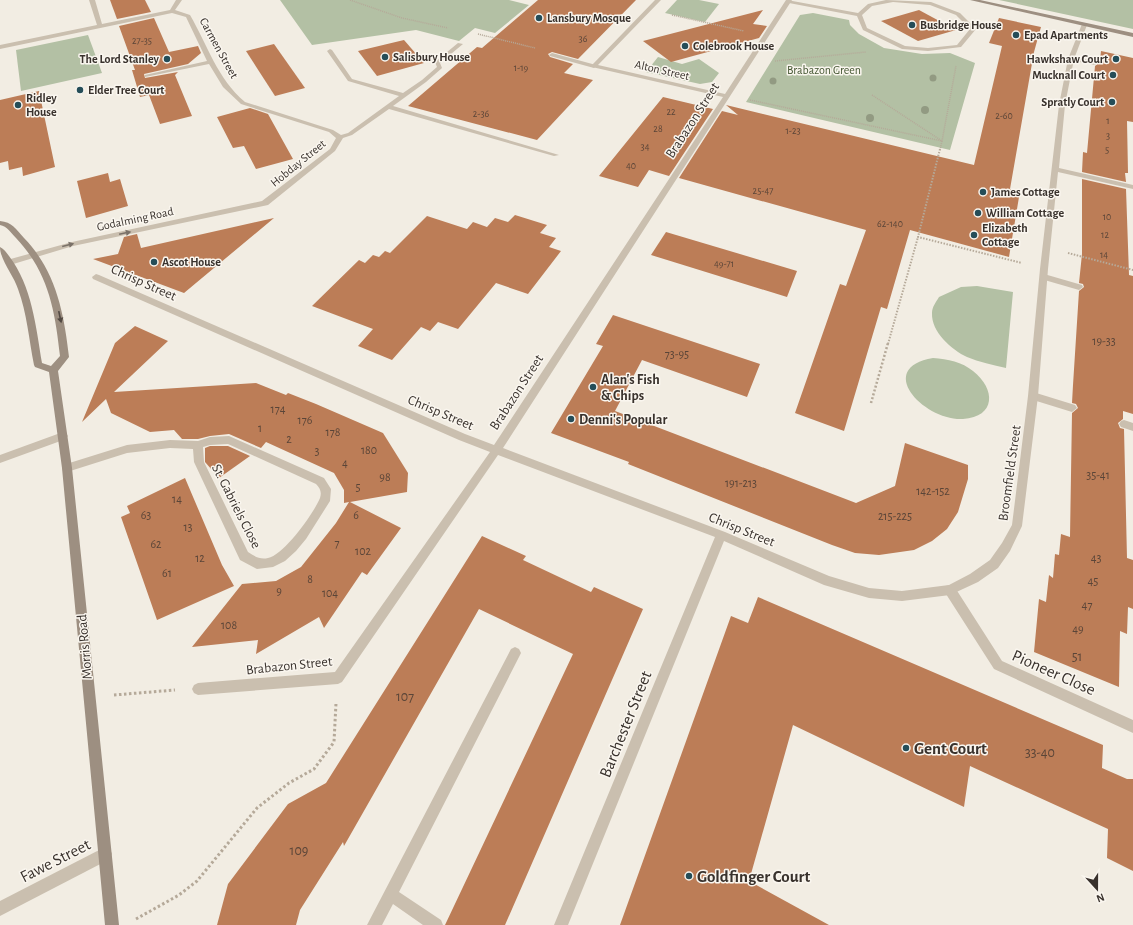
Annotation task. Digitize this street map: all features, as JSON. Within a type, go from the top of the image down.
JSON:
[{"type":"street","points":[[92,0],[100,26]]},
{"type":"street","points":[[0,47],[172,11],[179,0]]},
{"type":"street","points":[[594,66],[658,0]]},
{"type":"street","points":[[789,0],[860,15]]},
{"type":"street","name":"Brabazon Street","points":[[198,688],[338,678],[513,426],[789,0]]},
{"type":"street","points":[[893,0],[930,4],[958,14],[973,29],[959,46],[926,50],[897,45],[865,29],[860,15],[870,5],[893,0]]},
{"type":"street","points":[[973,0],[1133,35]]},
{"type":"street","name":"Carmen Street","points":[[172,11],[188,16],[211,62],[234,96],[243,104],[331,131],[340,137]]},
{"type":"street","points":[[1084,25],[1071,59],[1095,64]]},
{"type":"street","points":[[340,137],[350,134],[424,81],[440,68],[437,63],[460,44]]},
{"type":"street","points":[[330,51],[350,80],[403,95]]},
{"type":"street","name":"Alton Street","points":[[552,55],[726,96]]},
{"type":"street","name":"Broomfield Street","points":[[869,593],[902,596],[950,590],[974,578],[994,564],[1006,547],[1017,526],[1033,396],[1046,247],[1062,105],[1071,59]]},
{"type":"street","points":[[147,76],[211,62]]},
{"type":"street","points":[[389,107],[556,155]]},
{"type":"street","name":"Hobday Street","points":[[265,203],[336,147],[340,137]]},
{"type":"street","points":[[1055,169],[1133,187]]},
{"type":"street","name":"Godalming Road","points":[[10,262],[72,244],[265,203]]},
{"type":"street","points":[[0,223],[7,224],[34,254],[56,298],[65,357],[53,370],[38,364],[30,317],[22,289],[10,262],[0,250]]},
{"type":"street","points":[[1044,273],[1079,286]]},
{"type":"street","name":"Chrisp Street","points":[[96,277],[462,437],[721,535],[828,581],[869,593]]},
{"type":"street","name":"Morris Road","points":[[53,370],[67,468],[112,925]]},
{"type":"street","points":[[1033,396],[1072,408]]},
{"type":"street","points":[[0,459],[63,436]]},
{"type":"street","name":"St. Gabriels Close","points":[[67,468],[127,449],[170,444],[198,445],[210,441],[229,440],[320,481],[326,489],[326,498],[295,545],[286,554],[275,561],[264,564],[252,563],[244,556],[199,462],[197,453],[198,445]]},
{"type":"street","name":"Barchester Street","points":[[561,925],[721,535]]},
{"type":"street","name":"Pioneer Close","points":[[950,590],[998,666],[1133,727]]},
{"type":"street","points":[[374,925],[515,653]]},
{"type":"street","name":"Fawe Street","points":[[0,909],[105,854]]},
{"type":"street","points":[[390,894],[436,925]]},
{"type":"path","points":[[350,0],[402,18],[454,29]]},
{"type":"path","points":[[648,10],[766,36]]},
{"type":"path","points":[[473,33],[542,50],[552,55]]},
{"type":"path","points":[[871,403],[918,238],[942,141],[959,46]]},
{"type":"path","points":[[747,64],[910,48]]},
{"type":"path","points":[[872,94],[942,141]]},
{"type":"path","points":[[726,96],[942,141]]},
{"type":"path","points":[[918,238],[1044,273]]},
{"type":"path","points":[[1046,247],[1133,270]]},
{"type":"path","points":[[131,922],[179,895],[197,881],[257,808],[289,783],[314,769],[334,742],[338,678]]},
{"type":"path","points":[[89,697],[198,688]]},
{"type":"green space","points":[[280,0],[509,0],[529,5],[495,33],[475,28],[459,41],[416,30],[312,45]]},
{"type":"green space","points":[[677,0],[699,0],[719,4],[705,22],[665,13]]},
{"type":"green space","points":[[999,0],[1133,0],[1133,29]]},
{"type":"green space","name":"Brabazon Green","points":[[813,13],[849,20],[850,25],[859,34],[884,48],[922,54],[950,53],[975,63],[950,150],[746,102],[800,15]]},
{"type":"green space","points":[[88,35],[102,73],[21,91],[16,50]]},
{"type":"green space","points":[[658,57],[682,64],[699,59],[719,73],[712,82],[700,84],[646,72]]},
{"type":"green space","points":[[977,286],[1013,292],[1006,368],[976,360],[961,354],[944,340],[935,327],[932,311],[939,297],[961,287]]},
{"type":"green space","points":[[933,358],[959,363],[969,368],[981,378],[989,394],[987,408],[982,413],[974,417],[963,419],[948,417],[934,412],[921,403],[911,393],[906,382],[907,372],[916,364]]},
{"type":"building","points":[[110,0],[145,0],[151,12],[117,19]]},
{"type":"building","points":[[538,0],[636,0],[578,59],[552,52],[548,54],[550,57],[573,64],[564,73],[593,80],[537,140],[408,106],[477,47],[482,48]]},
{"type":"building","points":[[763,10],[753,24],[767,26],[759,38],[671,62],[643,41]]},
{"type":"building","name":"Busbridge House","points":[[919,10],[956,30],[918,41],[881,21]]},
{"type":"building","points":[[154,18],[169,52],[198,46],[201,53],[188,64],[144,74],[145,78],[178,72],[175,75],[192,116],[160,124],[149,95],[140,97],[132,70],[135,70],[119,26]]},
{"type":"building","points":[[999,18],[1041,27],[1034,52],[1010,189],[1020,191],[1009,257],[910,230],[887,309],[881,307],[844,431],[795,413],[840,284],[846,286],[866,230],[679,178],[722,111],[738,115],[726,105],[974,165],[1002,46],[989,43]]},
{"type":"building","name":"Salisbury House","points":[[404,40],[424,63],[377,76],[358,51]]},
{"type":"building","points":[[274,44],[305,88],[275,96],[246,51]]},
{"type":"building","points":[[1101,51],[1133,58],[1133,122],[1127,121],[1128,173],[1125,173],[1126,182],[1082,172],[1083,152],[1087,153],[1095,66],[1099,63],[1098,61],[1100,61]]},
{"type":"building","points":[[39,91],[55,167],[23,176],[22,167],[9,170],[8,161],[0,163],[0,100]]},
{"type":"building","points":[[663,97],[713,109],[669,176],[649,170],[638,187],[599,176]]},
{"type":"building","points":[[250,108],[268,114],[293,159],[256,169],[244,146],[233,148],[217,117]]},
{"type":"building","points":[[108,173],[110,182],[120,179],[128,206],[86,218],[77,181]]},
{"type":"building","points":[[1082,179],[1126,189],[1129,275],[1133,276],[1133,414],[1123,411],[1123,419],[1118,423],[1120,428],[1124,429],[1127,558],[1133,560],[1133,609],[1128,607],[1127,634],[1120,631],[1119,687],[1034,652],[1039,599],[1046,602],[1049,575],[1053,578],[1055,554],[1059,555],[1061,534],[1070,537],[1072,413],[1078,408],[1076,404],[1072,403],[1073,385],[1079,291],[1084,287],[1083,284],[1079,283],[1082,254]]},
{"type":"building","points":[[515,215],[547,225],[540,233],[556,238],[549,247],[561,251],[528,294],[496,283],[458,329],[438,322],[430,331],[421,327],[392,360],[358,346],[373,329],[312,306],[359,260],[365,263],[373,255],[379,257],[385,251],[390,253],[427,216],[467,229],[473,222],[487,227],[495,218],[508,222]]},
{"type":"building","name":"Ascot House","points":[[274,218],[184,293],[93,259],[118,254],[124,237],[137,234],[141,248]]},
{"type":"building","points":[[666,232],[797,271],[787,297],[651,255]]},
{"type":"building","points":[[613,315],[760,364],[747,397],[642,360],[615,411],[856,503],[895,486],[905,443],[968,465],[968,479],[958,512],[947,529],[932,541],[914,550],[879,555],[855,553],[628,464],[629,462],[551,433],[603,346],[596,344]]},
{"type":"building","points":[[135,326],[168,341],[114,392],[256,383],[286,395],[288,393],[316,404],[383,433],[408,473],[407,492],[350,502],[401,528],[367,575],[362,572],[324,628],[319,617],[256,654],[258,640],[192,647],[242,584],[276,581],[301,567],[336,523],[349,502],[344,503],[344,490],[334,473],[266,442],[261,448],[229,434],[198,439],[182,439],[174,430],[150,432],[111,413],[106,399],[82,422],[115,343]]},
{"type":"building","points":[[210,446],[228,446],[250,456],[219,478],[205,462],[205,448]]},
{"type":"building","points":[[185,478],[222,565],[234,586],[157,620],[121,517],[130,513],[127,506]]},
{"type":"building","points":[[482,536],[526,556],[523,560],[591,592],[594,587],[643,609],[505,925],[445,925],[573,654],[479,609],[344,846],[343,842],[300,910],[296,925],[217,925],[228,884],[288,804],[326,783]]},
{"type":"building","name":"Gent Court","points":[[758,597],[1103,745],[1102,768],[1127,779],[1133,779],[1133,871],[1107,858],[1108,829],[970,766],[964,807],[793,725],[749,881],[829,925],[620,925],[731,616],[748,623]]},
{"type":"place","name":"Lansbury Mosque","points":[[539,18]]},
{"type":"place","name":"Busbridge House","points":[[912,25]]},
{"type":"place","name":"Epad Apartments","points":[[1016,35]]},
{"type":"place","name":"Colebrook House","points":[[685,46]]},
{"type":"place","name":"Salisbury House","points":[[385,57]]},
{"type":"place","name":"The Lord Stanley","points":[[167,59]]},
{"type":"place","name":"Hawkshaw Court","points":[[1116,59]]},
{"type":"place","name":"Mucknall Court","points":[[1113,75]]},
{"type":"place","name":"Elder Tree Court","points":[[80,90]]},
{"type":"place","name":"Spratly Court","points":[[1112,102]]},
{"type":"place","name":"Ridley House","points":[[18,105]]},
{"type":"place","name":"James Cottage","points":[[983,192]]},
{"type":"place","name":"William Cottage","points":[[978,213]]},
{"type":"place","name":"Elizabeth Cottage","points":[[974,235]]},
{"type":"place","name":"Ascot House","points":[[154,262]]},
{"type":"place","name":"Alan's Fish & Chips","points":[[593,387]]},
{"type":"place","name":"Denni's Popular","points":[[571,419]]},
{"type":"place","name":"Gent Court","points":[[906,748]]},
{"type":"place","name":"Goldfinger Court","points":[[689,876]]}]
